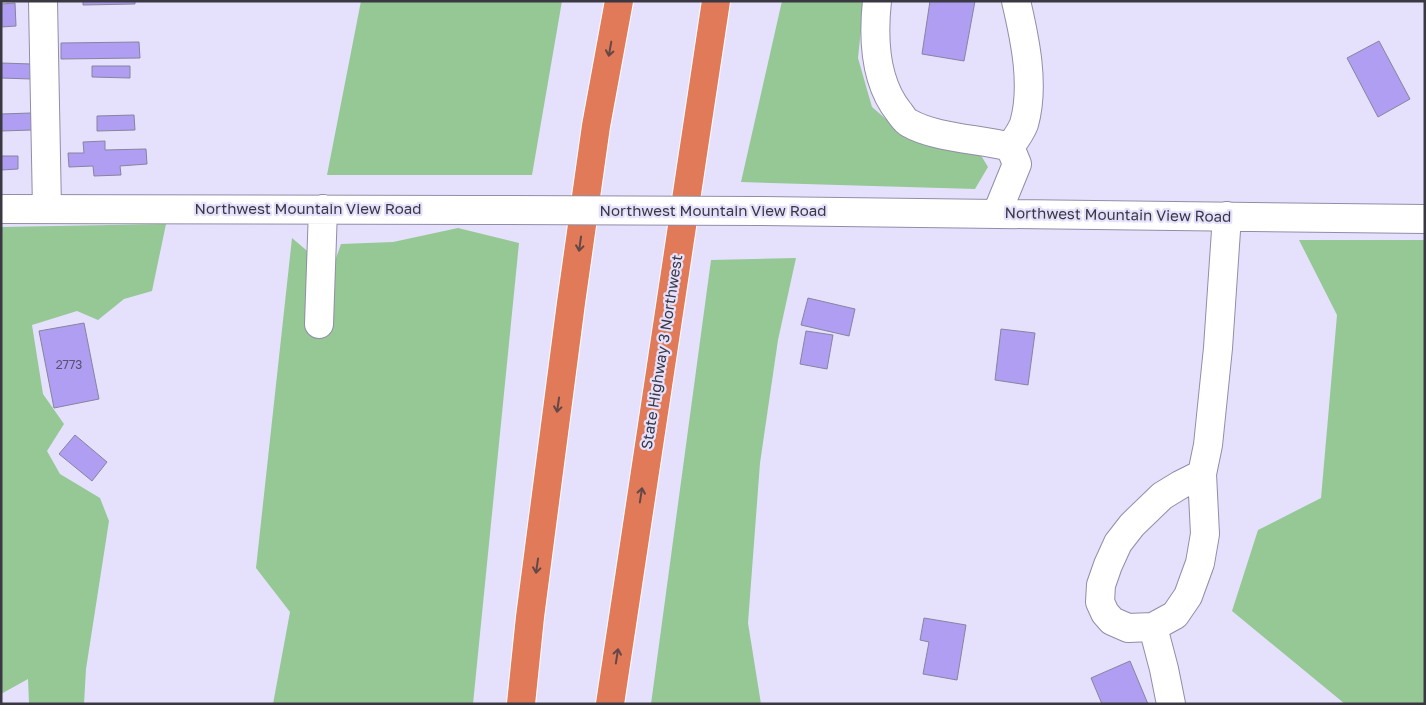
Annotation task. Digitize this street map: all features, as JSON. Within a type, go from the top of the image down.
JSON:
[{"type":"highway","points":[[521,704],[530,617],[571,303],[596,126],[619,1]]},
{"type":"highway","name":"State Highway 3 Northwest","points":[[610,704],[716,1]]},
{"type":"highway","points":[[688,184],[733,1]]},
{"type":"street","points":[[43,1],[47,209]]},
{"type":"street","points":[[877,1],[874,26],[878,64],[890,101],[908,123],[935,133],[992,142],[1010,147]]},
{"type":"street","points":[[1010,147],[1023,125],[1030,93],[1023,31],[1016,1]]},
{"type":"street","points":[[996,213],[1017,164],[1010,147]]},
{"type":"street","name":"Northwest Mountain View Road","points":[[1,209],[756,211],[1425,219]]},
{"type":"street","points":[[319,324],[323,210]]},
{"type":"street","points":[[1202,474],[1162,496],[1118,543],[1104,578],[1100,602],[1105,613],[1112,621],[1128,628],[1153,627],[1175,615],[1188,596],[1200,563],[1205,534],[1202,474],[1208,446],[1218,348],[1227,216]]},
{"type":"street","points":[[1153,627],[1164,669],[1170,704]]},
{"type":"green space","points":[[361,1],[562,1],[532,175],[327,175]]},
{"type":"green space","points":[[782,1],[864,1],[858,58],[872,107],[901,132],[979,152],[988,167],[975,189],[741,182]]},
{"type":"green space","points":[[166,224],[152,291],[124,299],[98,320],[77,311],[32,325],[43,394],[64,424],[47,451],[60,474],[100,498],[109,521],[86,669],[84,704],[29,704],[28,679],[1,694],[1,227]]},
{"type":"green space","points":[[458,228],[519,243],[473,704],[273,704],[290,612],[256,568],[292,238],[312,255],[320,303],[341,244],[393,242]]},
{"type":"green space","points":[[1299,240],[1425,240],[1425,704],[1345,704],[1232,611],[1258,530],[1321,498],[1337,315]]},
{"type":"green space","points":[[796,258],[778,340],[760,463],[748,623],[761,704],[651,704],[711,260]]},
{"type":"building","points":[[83,1],[135,1],[135,4],[83,5]]},
{"type":"building","points":[[930,1],[975,1],[964,61],[922,54]]},
{"type":"building","points":[[15,3],[16,26],[1,27],[1,4]]},
{"type":"building","points":[[1379,41],[1410,99],[1378,117],[1347,58]]},
{"type":"building","points":[[139,42],[140,58],[61,59],[61,43]]},
{"type":"building","points":[[1,63],[32,64],[31,79],[1,78]]},
{"type":"building","points":[[92,66],[130,66],[130,78],[92,77]]},
{"type":"building","points":[[31,113],[32,130],[1,131],[1,114]]},
{"type":"building","points":[[134,115],[135,130],[97,131],[97,116]]},
{"type":"building","points":[[105,141],[105,150],[146,149],[147,164],[120,166],[121,175],[94,176],[93,166],[69,167],[68,153],[84,153],[83,142]]},
{"type":"building","points":[[1,156],[18,156],[18,169],[1,170]]},
{"type":"building","points":[[808,298],[855,309],[849,336],[801,325]]},
{"type":"building","points":[[84,323],[99,399],[54,408],[39,331]]},
{"type":"building","points":[[1001,329],[1035,333],[1028,385],[995,380]]},
{"type":"building","points":[[806,331],[833,335],[827,369],[800,364]]},
{"type":"building","points":[[75,435],[107,462],[92,481],[59,454]]},
{"type":"building","points":[[924,618],[966,625],[957,680],[923,674],[929,642],[920,640]]},
{"type":"building","points":[[1130,661],[1148,704],[1102,704],[1091,678]]}]
